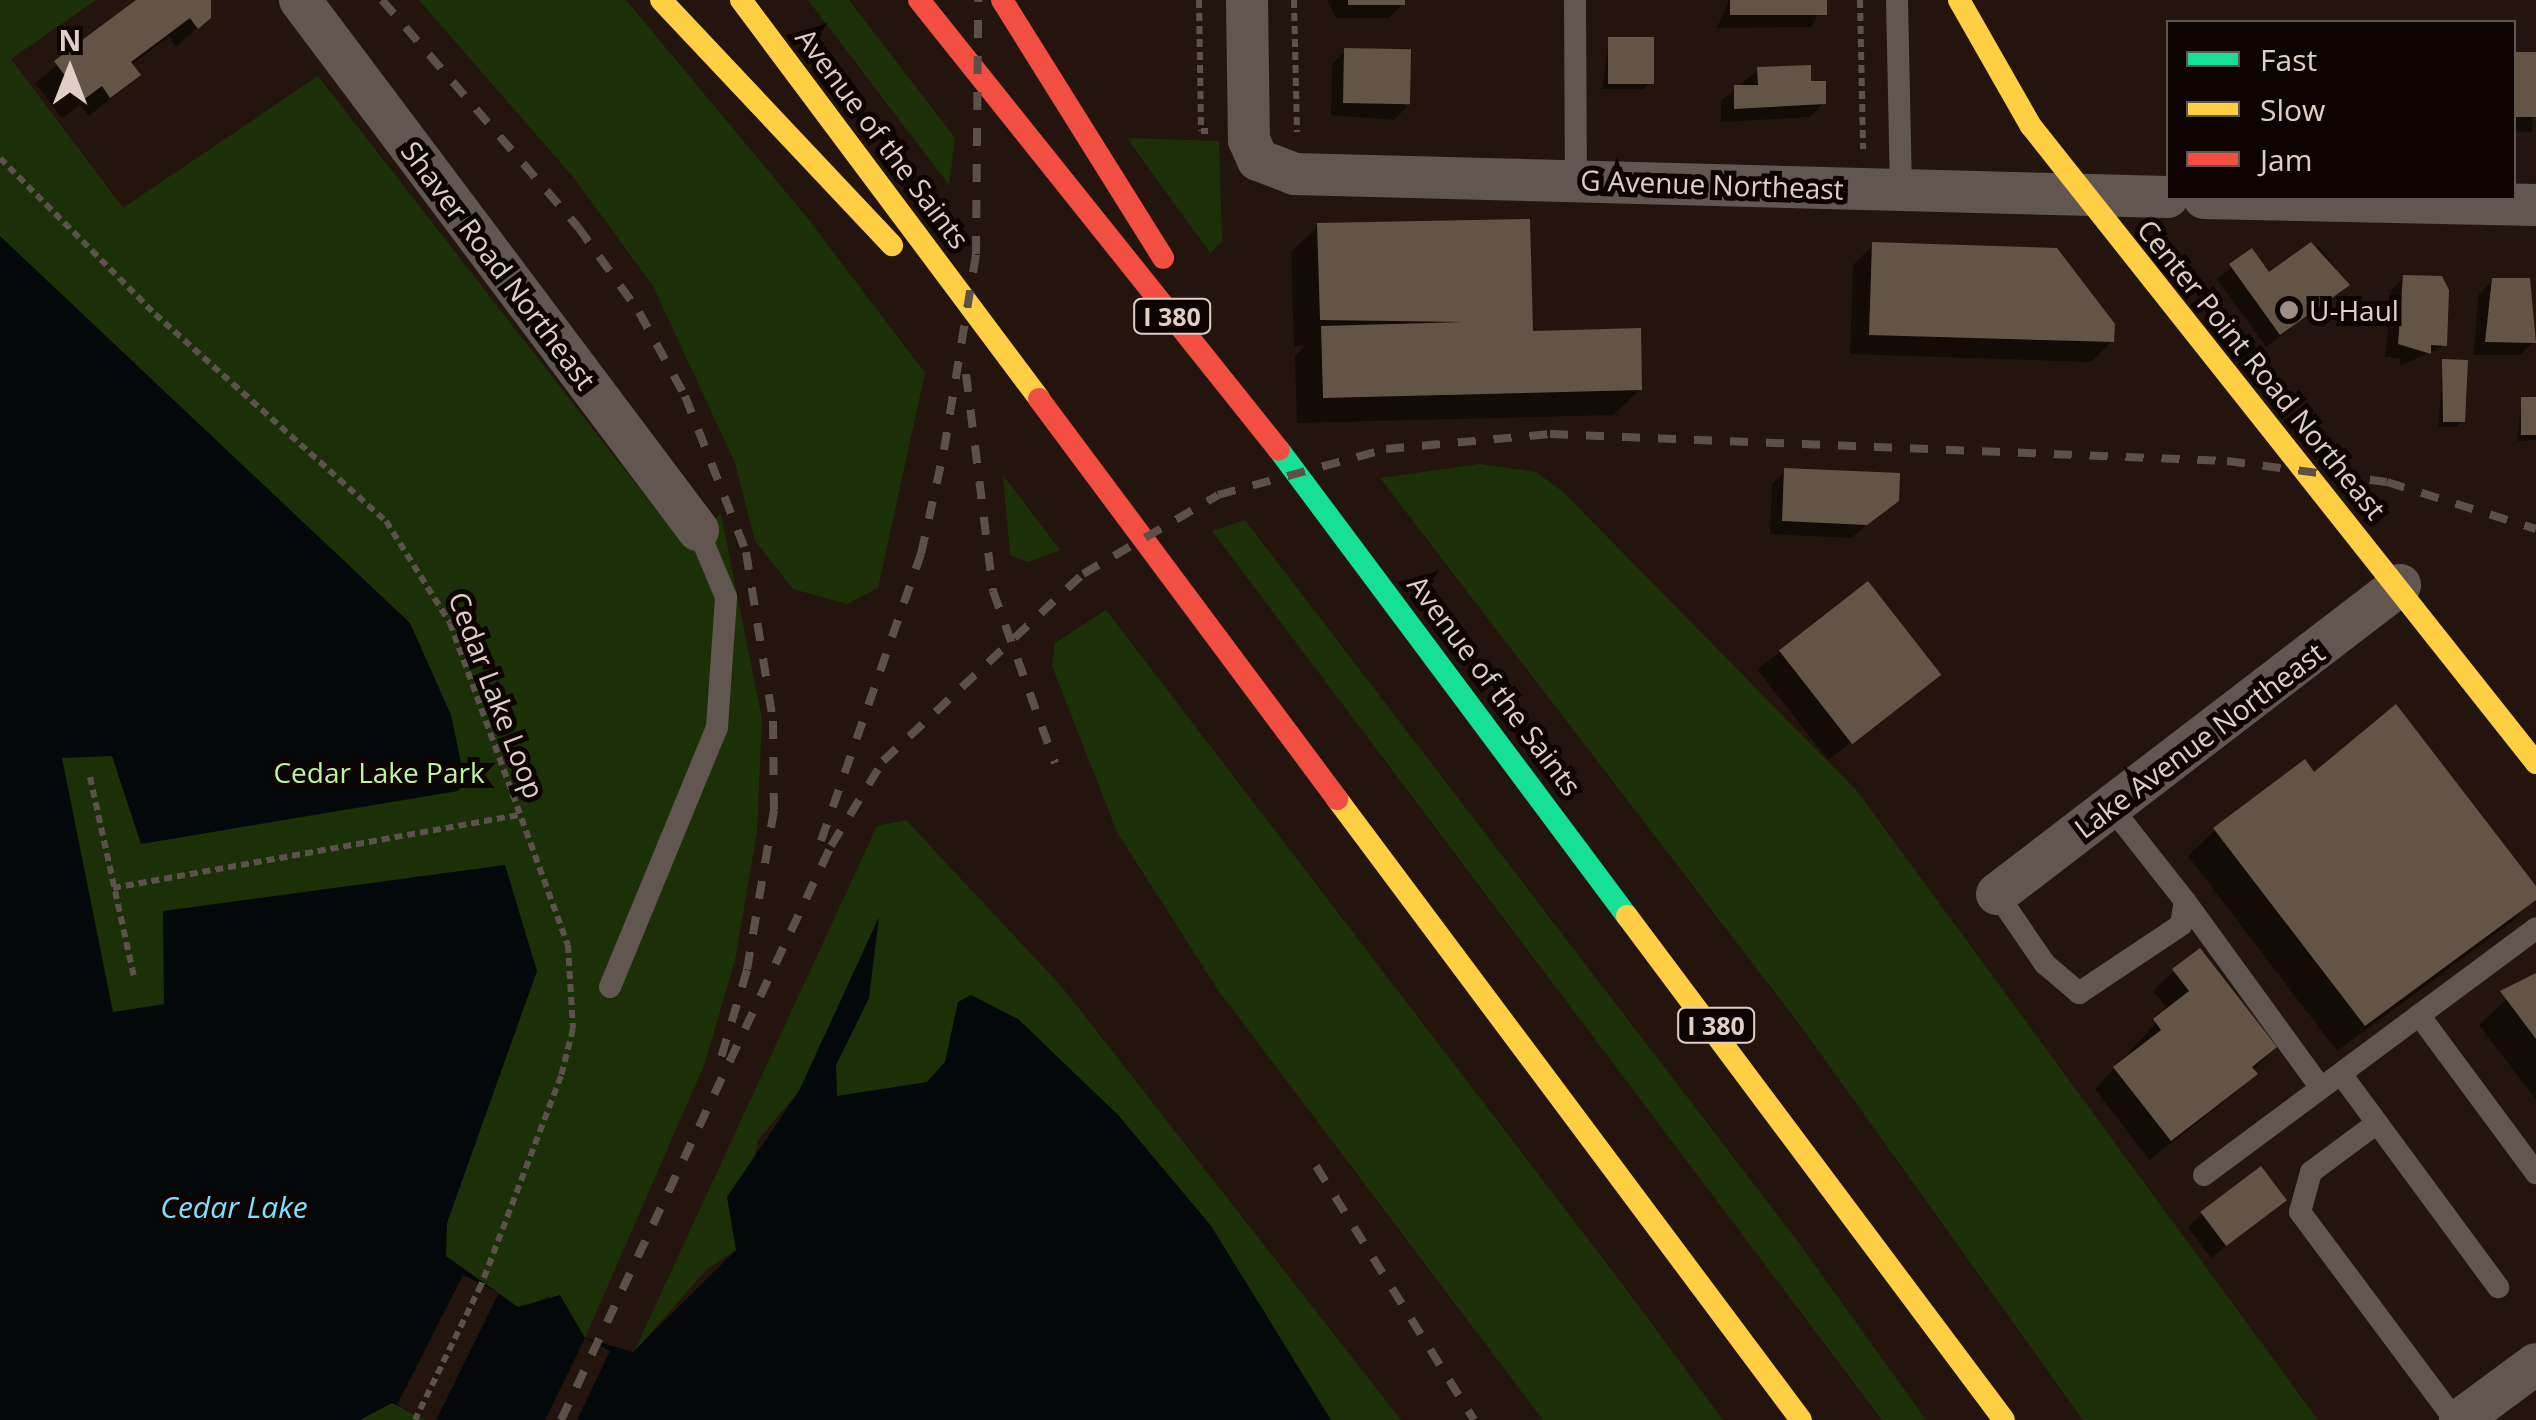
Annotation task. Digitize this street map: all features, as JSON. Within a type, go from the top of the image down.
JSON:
[{"type":"main road","points":[[661,0],[807,162],[1021,370]]},
{"type":"main road","name":"Avenue of the Saints","points":[[742,0],[1021,370],[1288,738],[1802,1420]]},
{"type":"main road","name":"Avenue of the Saints","points":[[919,0],[1278,449],[2004,1420]]},
{"type":"main road","points":[[1002,0],[1278,449]]},
{"type":"main road","name":"Center Point Road Northeast","points":[[1959,0],[2031,126],[2400,585],[2536,763]]},
{"type":"street","name":"Shaver Road Northeast","points":[[300,0],[698,530]]},
{"type":"street","name":"G Avenue Northeast","points":[[1247,0],[1249,140],[1258,160],[1294,174],[2166,197]]},
{"type":"street","points":[[2299,200],[2536,205]]},
{"type":"street","name":"Lake Avenue Northeast","points":[[1997,894],[2400,585]]},
{"type":"street","points":[[2457,1420],[2536,1364]]},
{"type":"lane","points":[[1576,0],[1576,180]]},
{"type":"lane","points":[[1896,0],[1901,189]]},
{"type":"lane","points":[[610,987],[717,728],[726,597],[698,530]]},
{"type":"lane","points":[[2111,807],[2331,1081],[2376,1123],[2498,1287]]},
{"type":"lane","points":[[1997,894],[2045,964],[2080,994],[2181,925],[2185,900]]},
{"type":"lane","points":[[2204,1175],[2536,928]]},
{"type":"lane","points":[[2419,1015],[2536,1173]]},
{"type":"lane","points":[[2376,1123],[2311,1172],[2300,1212],[2457,1420]]},
{"type":"path","points":[[1199,0],[1200,131],[1219,131]]},
{"type":"path","points":[[1294,0],[1297,132],[1317,133]]},
{"type":"path","points":[[1860,0],[1863,152]]},
{"type":"path","points":[[1844,148],[1863,152],[1877,149]]},
{"type":"path","name":"Cedar Lake Loop","points":[[0,158],[155,314],[386,520],[450,623],[568,945],[573,1030],[481,1284],[416,1418]]},
{"type":"path","points":[[90,777],[134,976]]},
{"type":"path","points":[[113,888],[519,815]]},
{"type":"green space","name":"Cedar Lake Park","points":[[0,0],[96,0],[11,59],[123,208],[318,76],[681,542],[721,514],[762,719],[757,832],[735,960],[705,1063],[585,1338],[548,1296],[528,1308],[463,1420],[0,1420]]},
{"type":"green space","points":[[419,0],[626,0],[805,215],[925,373],[878,588],[847,604],[793,589],[755,541],[735,463],[653,286],[574,178]]},
{"type":"green space","points":[[808,0],[849,0],[955,138],[949,185]]},
{"type":"green space","points":[[1127,138],[1219,141],[1222,242],[1210,253]]},
{"type":"green space","points":[[1479,464],[1536,472],[1563,492],[1857,791],[2318,1420],[2083,1420],[1800,1025],[1380,478]]},
{"type":"green space","points":[[1003,475],[1060,550],[1027,562],[1010,555]]},
{"type":"green space","points":[[1245,520],[1802,1247],[1926,1420],[1882,1420],[1212,531]]},
{"type":"green space","points":[[1106,610],[1723,1420],[1543,1420],[1218,990],[1117,832],[1052,666],[1055,643]]},
{"type":"green space","points":[[906,820],[1062,987],[1401,1420],[1331,1420],[1211,1226],[1119,1116],[1018,1019],[958,1002],[945,1062],[927,1082],[837,1097],[836,1065],[869,998],[834,1023],[799,1091],[758,1140],[736,1250],[706,1270],[634,1352],[877,826]]},
{"type":"water","name":"Cedar Lake","points":[[0,236],[410,623],[451,715],[465,782],[458,791],[141,844],[112,756],[62,758],[113,1012],[164,1004],[163,911],[505,865],[537,971],[447,1223],[446,1256],[518,1307],[560,1295],[585,1338],[633,1352],[736,1250],[727,1197],[799,1091],[879,917],[869,998],[836,1065],[837,1096],[927,1082],[945,1062],[958,1002],[971,995],[1018,1019],[1119,1116],[1211,1226],[1331,1420],[426,1420],[392,1403],[360,1420],[0,1420]]},
{"type":"pier","points":[[463,1275],[499,1293],[436,1420],[426,1420],[397,1405]]},
{"type":"pier","points":[[585,1338],[610,1351],[577,1420],[545,1420]]},
{"type":"building","points":[[136,0],[211,0],[211,18],[198,29],[190,18],[131,62],[141,75],[110,98],[102,86],[83,100],[54,61]]},
{"type":"building","points":[[1348,0],[1405,0],[1405,5],[1348,5]]},
{"type":"building","points":[[1730,0],[1827,0],[1827,15],[1730,15]]},
{"type":"building","points":[[1608,37],[1654,37],[1654,84],[1608,84]]},
{"type":"building","points":[[1344,48],[1411,49],[1410,104],[1343,103]]},
{"type":"building","points":[[2516,52],[2536,52],[2536,117],[2516,117]]},
{"type":"building","points":[[1811,65],[1811,81],[1826,81],[1826,104],[1734,109],[1734,85],[1758,85],[1757,67]]},
{"type":"building","points":[[1530,219],[1533,331],[1641,328],[1642,390],[1323,398],[1321,326],[1464,322],[1320,320],[1317,223]]},
{"type":"building","points":[[1872,242],[2057,248],[2115,324],[2114,342],[1869,335]]},
{"type":"building","name":"U-Haul","points":[[2311,242],[2350,285],[2280,335],[2229,264],[2252,248],[2269,272]]},
{"type":"building","points":[[2403,275],[2442,276],[2449,290],[2447,346],[2431,345],[2431,354],[2398,344]]},
{"type":"building","points":[[2492,278],[2530,278],[2536,343],[2485,342]]},
{"type":"building","points":[[2442,359],[2468,360],[2465,422],[2443,422]]},
{"type":"building","points":[[2521,397],[2536,397],[2536,435],[2521,435]]},
{"type":"building","points":[[1784,468],[1900,473],[1899,501],[1867,525],[1782,521]]},
{"type":"building","points":[[1868,581],[1941,675],[1852,744],[1779,651]]},
{"type":"building","points":[[2396,704],[2536,886],[2536,900],[2365,1026],[2213,828],[2305,759],[2314,772]]},
{"type":"building","points":[[2200,948],[2277,1047],[2252,1067],[2258,1074],[2171,1141],[2113,1067],[2161,1030],[2153,1019],[2189,991],[2172,969]]},
{"type":"building","points":[[2536,973],[2536,1039],[2500,991]]},
{"type":"building","points":[[2261,1166],[2287,1200],[2226,1246],[2200,1212]]},
{"type":"railway","points":[[382,0],[578,227],[639,312],[685,396],[746,552],[773,721],[774,810],[747,970],[720,1061]]},
{"type":"railway","points":[[821,841],[921,554],[944,450],[976,254],[978,0]]},
{"type":"railway","points":[[966,374],[993,591],[1055,763]]},
{"type":"railway","points":[[561,1420],[831,846],[883,761],[1083,574],[1218,495],[1386,449],[1550,434],[2227,461],[2387,482],[2536,529]]},
{"type":"railway","points":[[1316,1166],[1474,1420]]},
{"type":"traffic: fast","points":[[1279,450],[1627,916]]},
{"type":"traffic: slow","points":[[661,0],[892,245]]},
{"type":"traffic: slow","points":[[741,0],[1039,399]]},
{"type":"traffic: slow","points":[[1959,0],[2031,126],[2536,763]]},
{"type":"traffic: slow","points":[[1337,799],[1801,1420]]},
{"type":"traffic: slow","points":[[1627,916],[2004,1420]]},
{"type":"traffic: jam","points":[[919,0],[1279,450]]},
{"type":"traffic: jam","points":[[1002,0],[1163,258]]},
{"type":"traffic: jam","points":[[1039,399],[1337,799]]},
{"type":"place","name":"U-Haul","points":[[2289,310]]}]
